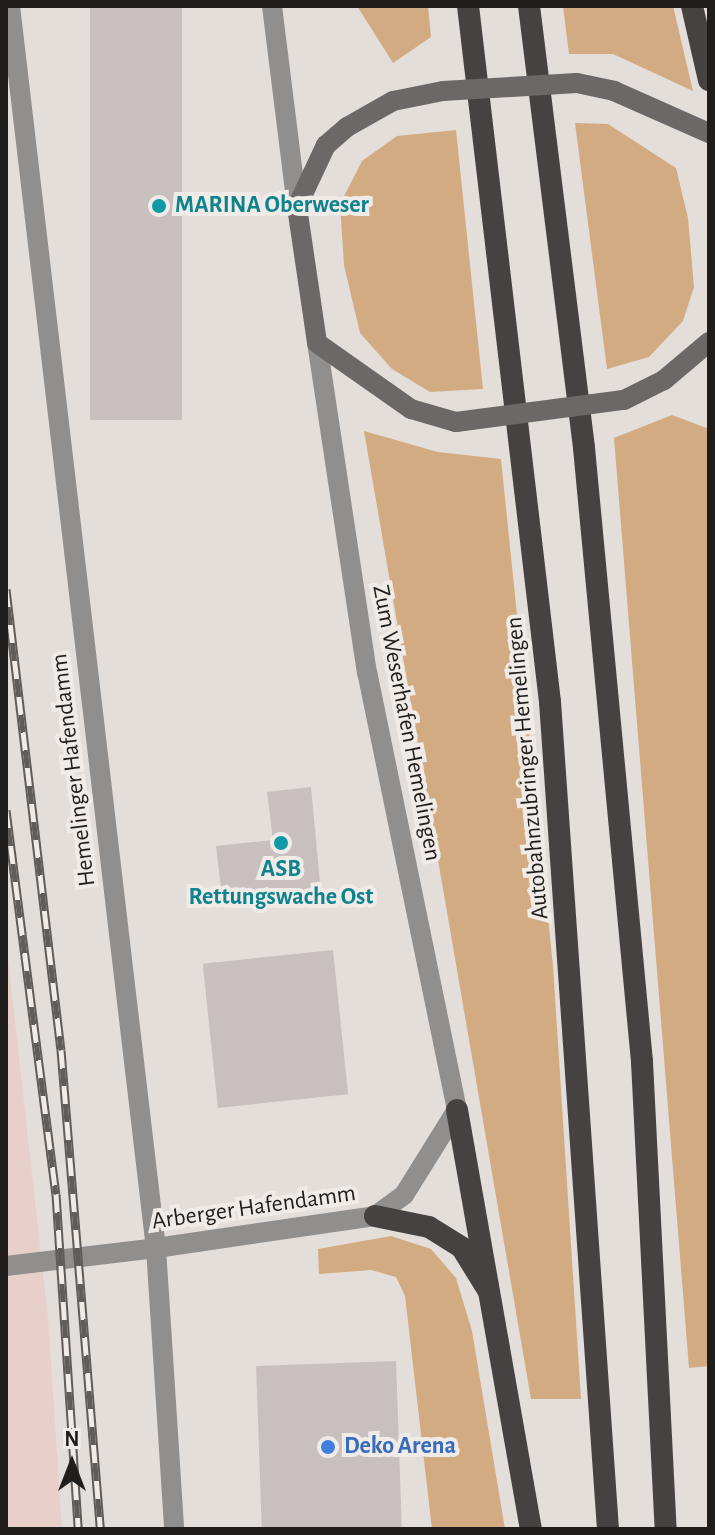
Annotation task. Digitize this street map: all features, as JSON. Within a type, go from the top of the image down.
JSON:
[{"type":"highway","name":"Autobahnzubringer Hemelingen","points":[[468,6],[550,702],[608,1529]]},
{"type":"highway","points":[[529,6],[584,448],[639,1030],[666,1529]]},
{"type":"highway","points":[[692,6],[709,80]]},
{"type":"highway","points":[[457,1110],[495,1302],[531,1529]]},
{"type":"highway","points":[[375,1216],[429,1227],[462,1248],[495,1302]]},
{"type":"main road","points":[[709,133],[614,91],[577,83],[443,91],[393,101],[347,127],[326,145],[297,207],[317,343],[411,409],[456,422],[624,400],[664,380],[709,342]]},
{"type":"street","name":"Hemelinger Hafendamm","points":[[10,6],[156,1248],[174,1529]]},
{"type":"street","points":[[272,6],[297,207]]},
{"type":"street","name":"Zum Weserhafen Hemelingen","points":[[317,343],[367,673],[457,1110]]},
{"type":"street","name":"Arberger Hafendamm","points":[[6,1266],[375,1216],[404,1195],[457,1110]]},
{"type":"shaded area","points":[[357,6],[428,6],[431,37],[393,63]]},
{"type":"shaded area","points":[[563,6],[673,6],[693,91],[613,54],[569,54]]},
{"type":"shaded area","points":[[575,123],[608,124],[676,168],[688,218],[694,287],[683,321],[649,357],[607,369]]},
{"type":"shaded area","points":[[456,130],[483,389],[430,392],[392,369],[360,333],[344,265],[340,204],[362,161],[397,136]]},
{"type":"shaded area","points":[[672,415],[709,429],[709,1366],[689,1368],[614,438]]},
{"type":"shaded area","points":[[364,431],[438,452],[501,459],[553,966],[581,1399],[531,1399]]},
{"type":"shaded area","points":[[6,941],[48,1318],[62,1529],[6,1529]]},
{"type":"shaded area","points":[[391,1236],[431,1249],[456,1278],[472,1331],[505,1529],[432,1529],[405,1296],[396,1277],[371,1270],[319,1274],[318,1249]]},
{"type":"building","name":"MARINA Oberweser","points":[[90,6],[182,6],[182,420],[90,420]]},
{"type":"building","name":"ASB Rettungswache Ost","points":[[311,787],[321,893],[223,905],[216,846],[273,840],[267,792]]},
{"type":"building","points":[[333,950],[348,1094],[218,1108],[203,964]]},
{"type":"building","name":"Deko Arena","points":[[396,1361],[402,1529],[262,1529],[256,1366]]},
{"type":"railway","points":[[6,589],[61,1050],[100,1529]]},
{"type":"railway","points":[[6,810],[56,1194],[78,1529]]},
{"type":"place","name":"MARINA Oberweser","points":[[159,206]]},
{"type":"place","name":"ASB Rettungswache Ost","points":[[281,843]]},
{"type":"place","name":"Deko Arena","points":[[328,1447]]}]
